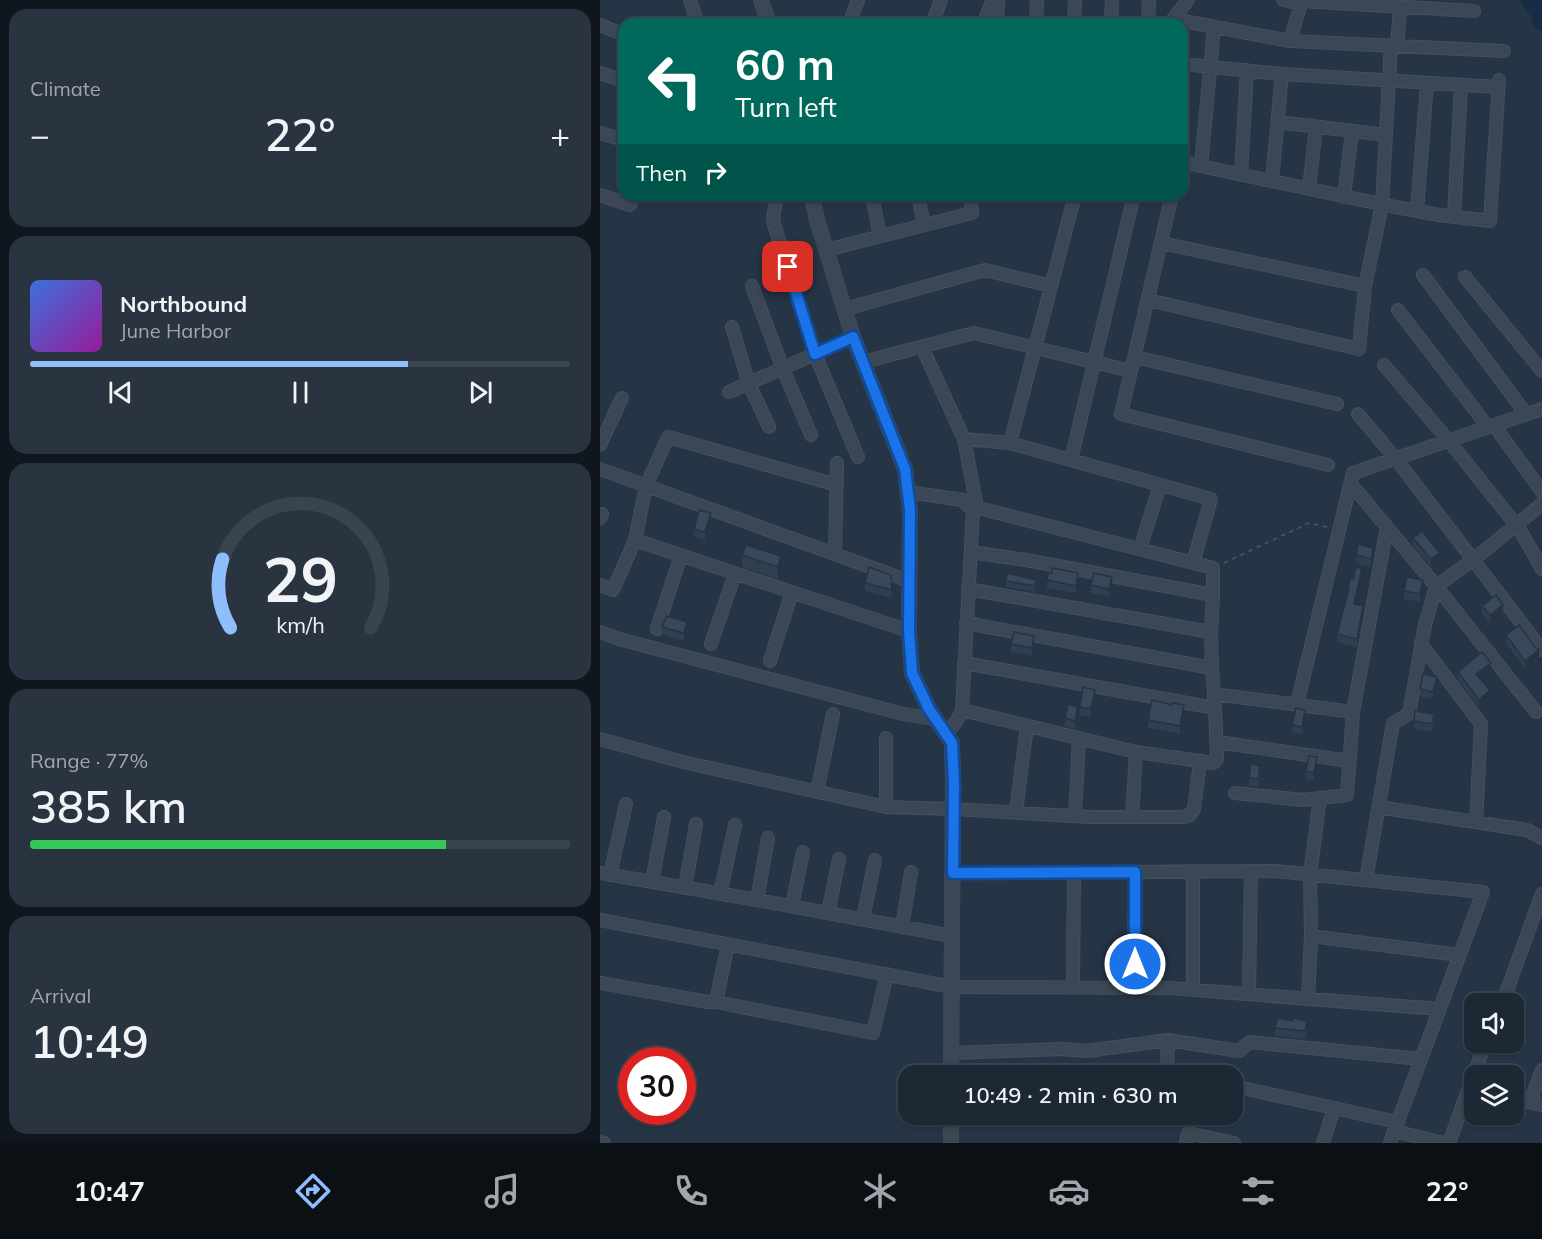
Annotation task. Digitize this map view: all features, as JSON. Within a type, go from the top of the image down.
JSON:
[{"type":"street","points":[[690,0],[696,18]]},
{"type":"street","points":[[761,0],[767,18]]},
{"type":"street","points":[[851,18],[858,0]]},
{"type":"street","points":[[934,18],[941,0]]},
{"type":"street","points":[[986,18],[993,0]]},
{"type":"street","points":[[998,0],[998,18]]},
{"type":"street","points":[[1036,0],[1036,18]]},
{"type":"street","points":[[1074,18],[1075,0]]},
{"type":"street","points":[[1112,0],[1112,18]]},
{"type":"street","points":[[1148,18],[1149,0]]},
{"type":"street","points":[[1175,18],[1188,0]]},
{"type":"street","points":[[1283,0],[1387,3],[1400,7],[1474,11]]},
{"type":"street","points":[[1290,40],[1301,2]]},
{"type":"street","points":[[1148,300],[1359,350],[1365,286],[1382,205],[1389,81],[1400,7]]},
{"type":"street","points":[[1188,23],[1290,40],[1504,51]]},
{"type":"street","points":[[600,25],[618,32]]},
{"type":"street","points":[[1201,166],[1214,27]]},
{"type":"street","points":[[1188,64],[1282,74],[1389,81],[1461,85],[1499,84],[1490,221],[1382,205],[1188,163]]},
{"type":"street","points":[[1241,175],[1247,70]]},
{"type":"street","points":[[600,73],[618,79]]},
{"type":"street","points":[[1272,181],[1282,74]]},
{"type":"street","points":[[1418,211],[1427,83]]},
{"type":"street","points":[[1454,217],[1461,85]]},
{"type":"street","points":[[1278,122],[1386,135]]},
{"type":"street","points":[[1309,189],[1316,128]]},
{"type":"street","points":[[1344,197],[1352,131]]},
{"type":"street","points":[[600,133],[618,138]]},
{"type":"street","points":[[600,195],[630,205],[631,201]]},
{"type":"street","points":[[776,201],[774,224],[815,354],[858,457]]},
{"type":"street","points":[[813,201],[853,337],[905,469],[910,510],[909,631],[912,673],[929,709],[952,743],[951,1065]]},
{"type":"street","points":[[873,201],[880,236]]},
{"type":"street","points":[[919,201],[924,225]]},
{"type":"street","points":[[826,250],[972,213],[971,201]]},
{"type":"street","points":[[1010,443],[1073,201]]},
{"type":"street","points":[[1071,460],[1133,201]]},
{"type":"street","points":[[1171,201],[1121,414],[1328,465]]},
{"type":"street","points":[[1161,243],[1365,286]]},
{"type":"street","points":[[845,309],[984,270],[1051,286]]},
{"type":"street","points":[[1423,275],[1526,414]]},
{"type":"street","points":[[1465,277],[1542,371]]},
{"type":"street","points":[[752,286],[811,435]]},
{"type":"street","points":[[1398,310],[1542,492]]},
{"type":"street","points":[[732,327],[749,384],[769,427]]},
{"type":"street","points":[[863,362],[974,333],[1131,371]]},
{"type":"street","points":[[729,392],[853,337]]},
{"type":"street","points":[[922,347],[964,439],[973,513],[962,710],[956,723],[946,734]]},
{"type":"street","points":[[1135,357],[1337,404]]},
{"type":"street","points":[[1384,365],[1516,525],[1542,569]]},
{"type":"street","points":[[600,445],[622,398]]},
{"type":"street","points":[[1297,705],[1353,473],[1542,409]]},
{"type":"street","points":[[1358,414],[1396,459],[1542,650]]},
{"type":"street","points":[[600,585],[613,590],[635,540],[646,486],[668,437],[837,486]]},
{"type":"street","points":[[964,439],[1010,443],[1211,499],[1193,563]]},
{"type":"street","points":[[835,554],[837,463]]},
{"type":"street","points":[[600,469],[909,581]]},
{"type":"street","points":[[1351,484],[1536,712]]},
{"type":"street","points":[[1140,549],[1160,485]]},
{"type":"street","points":[[908,492],[963,500],[972,506],[1212,568],[1212,668],[1217,742],[1216,761],[1213,763],[1136,752],[962,710]]},
{"type":"street","points":[[1366,880],[1393,723],[1409,714],[1425,625],[1436,586],[1473,560],[1542,504]]},
{"type":"street","points":[[1235,793],[1303,800],[1347,795],[1353,712],[1387,527]]},
{"type":"street","points":[[635,540],[909,631]]},
{"type":"street","points":[[970,552],[1026,560],[1213,595]]},
{"type":"street","points":[[657,629],[681,555]]},
{"type":"street","points":[[711,644],[735,574]]},
{"type":"street","points":[[968,589],[1211,632]]},
{"type":"street","points":[[770,661],[792,592]]},
{"type":"street","points":[[966,624],[1212,668]]},
{"type":"street","points":[[600,632],[903,714],[936,719]]},
{"type":"street","points":[[1421,644],[1480,724],[1476,822]]},
{"type":"street","points":[[964,663],[1215,708]]},
{"type":"street","points":[[1214,694],[1353,712]]},
{"type":"street","points":[[816,792],[833,714]]},
{"type":"street","points":[[1016,813],[1027,726]]},
{"type":"street","points":[[886,738],[886,807]]},
{"type":"street","points":[[1075,816],[1080,738]]},
{"type":"street","points":[[600,739],[683,762],[886,807],[1075,816],[1184,817],[1194,809],[1200,761]]},
{"type":"street","points":[[1217,742],[1349,761]]},
{"type":"street","points":[[1132,817],[1136,752]]},
{"type":"street","points":[[1308,999],[1311,936],[1310,875],[1320,798]]},
{"type":"street","points":[[626,804],[605,874],[952,936]]},
{"type":"street","points":[[1378,807],[1527,830],[1542,838]]},
{"type":"street","points":[[652,882],[664,817]]},
{"type":"street","points":[[686,888],[696,824]]},
{"type":"street","points":[[720,894],[735,825]]},
{"type":"street","points":[[756,900],[768,838]]},
{"type":"street","points":[[792,906],[803,852]]},
{"type":"street","points":[[828,913],[839,859]]},
{"type":"street","points":[[863,920],[875,860]]},
{"type":"street","points":[[1249,994],[1251,871]]},
{"type":"street","points":[[953,873],[1276,871],[1483,892],[1394,1132]]},
{"type":"street","points":[[902,927],[910,872]]},
{"type":"street","points":[[1073,987],[1074,872]]},
{"type":"street","points":[[1134,988],[1135,872]]},
{"type":"street","points":[[1193,872],[1193,990]]},
{"type":"street","points":[[1506,993],[1542,894]]},
{"type":"street","points":[[600,920],[952,987],[1193,990],[1439,1009]]},
{"type":"street","points":[[1311,936],[1459,955]]},
{"type":"street","points":[[716,1002],[728,944]]},
{"type":"street","points":[[600,983],[716,1002],[873,1033],[887,974]]},
{"type":"street","points":[[951,1053],[1060,1049],[1087,1051],[1168,1040],[1239,1051],[1250,1042],[1420,1059]]},
{"type":"street","points":[[1167,1065],[1168,1040]]},
{"type":"street","points":[[1536,1104],[1542,1070]]},
{"type":"street","points":[[1243,1088],[1335,1108],[1394,1132],[1444,1143]]},
{"type":"street","points":[[1449,1143],[1464,1106]]},
{"type":"street","points":[[1323,1143],[1335,1108]]},
{"type":"street","points":[[951,1125],[951,1143]]},
{"type":"street","points":[[1186,1143],[1188,1133],[1234,1143]]},
{"type":"path","points":[[1212,568],[1310,523],[1340,530]]},
{"type":"building","points":[[699,510],[711,513],[705,532],[694,529]]},
{"type":"building","points":[[1422,531],[1440,553],[1431,559],[1413,538]]},
{"type":"building","points":[[1358,544],[1373,548],[1371,559],[1356,555]]},
{"type":"building","points":[[746,545],[781,556],[778,567],[742,555]]},
{"type":"building","points":[[869,567],[891,575],[892,590],[865,583]]},
{"type":"building","points":[[1356,567],[1362,569],[1354,604],[1363,606],[1357,639],[1337,634],[1350,578],[1353,579]]},
{"type":"building","points":[[1052,568],[1078,573],[1076,586],[1047,580],[1048,573],[1052,573]]},
{"type":"building","points":[[1007,573],[1036,580],[1035,586],[1006,581]]},
{"type":"building","points":[[1094,573],[1112,577],[1109,589],[1091,585]]},
{"type":"building","points":[[1407,577],[1423,580],[1420,594],[1404,591]]},
{"type":"building","points":[[1496,595],[1503,605],[1490,615],[1482,606]]},
{"type":"building","points":[[667,616],[687,622],[684,633],[662,627]]},
{"type":"building","points":[[1519,625],[1539,650],[1525,661],[1506,635]]},
{"type":"building","points":[[1014,632],[1034,636],[1032,648],[1011,644]]},
{"type":"building","points":[[1482,652],[1491,663],[1476,674],[1490,690],[1479,700],[1458,672]]},
{"type":"building","points":[[1423,674],[1437,677],[1433,692],[1420,689]]},
{"type":"building","points":[[1083,687],[1095,690],[1091,709],[1080,707]]},
{"type":"building","points":[[1152,700],[1172,705],[1172,703],[1184,705],[1180,726],[1148,720]]},
{"type":"building","points":[[1068,704],[1078,707],[1075,721],[1065,718]]},
{"type":"building","points":[[1296,708],[1305,710],[1302,727],[1292,725]]},
{"type":"building","points":[[1415,711],[1434,714],[1432,724],[1414,721]]},
{"type":"building","points":[[1309,756],[1317,757],[1314,773],[1306,771]]},
{"type":"building","points":[[1251,764],[1260,766],[1258,779],[1249,778]]},
{"type":"building","points":[[1277,1018],[1307,1021],[1305,1031],[1275,1028]]},
{"type":"waterway","points":[[1530,0],[1539,12],[1542,22]]},
{"type":"route","points":[[788,267],[815,354],[853,337],[905,469],[910,510],[909,631],[912,673],[929,709],[952,743],[953,873],[1135,872],[1135,964]]}]
